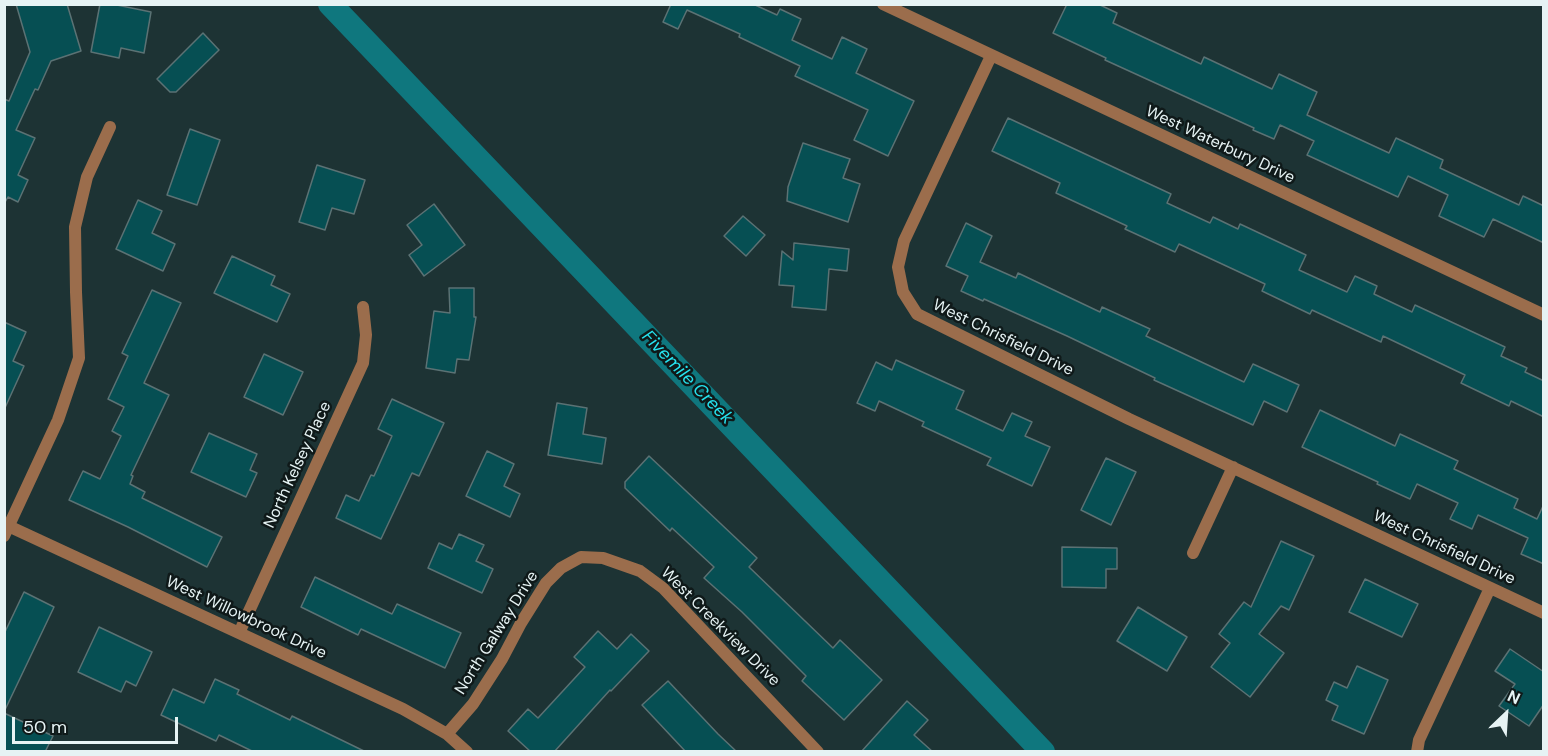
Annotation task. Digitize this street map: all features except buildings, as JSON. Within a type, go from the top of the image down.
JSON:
[{"type":"street","name":"West Waterbury Drive","points":[[884,4],[1544,315]]},
{"type":"street","name":"West Chrisfield Drive","points":[[991,56],[904,241],[898,267],[903,292],[917,314],[1129,419],[1544,613]]},
{"type":"street","points":[[6,529],[58,420],[79,358],[75,227],[87,177],[110,127]]},
{"type":"street","name":"North Kelsey Place","points":[[239,633],[363,363],[366,335],[363,307]]},
{"type":"street","points":[[1193,553],[1233,467]]},
{"type":"street","name":"West Willowbrook Drive","points":[[6,529],[403,709],[447,734],[467,752]]},
{"type":"street","name":"North Galway Drive","points":[[447,734],[473,704],[546,583],[561,568],[582,557]]},
{"type":"street","name":"West Creekview Drive","points":[[582,557],[603,558],[640,571],[663,588],[818,752]]},
{"type":"street","points":[[1417,752],[1419,740],[1490,588]]},
{"type":"waterway","name":"Fivemile Creek","points":[[330,4],[1043,752]]}]
